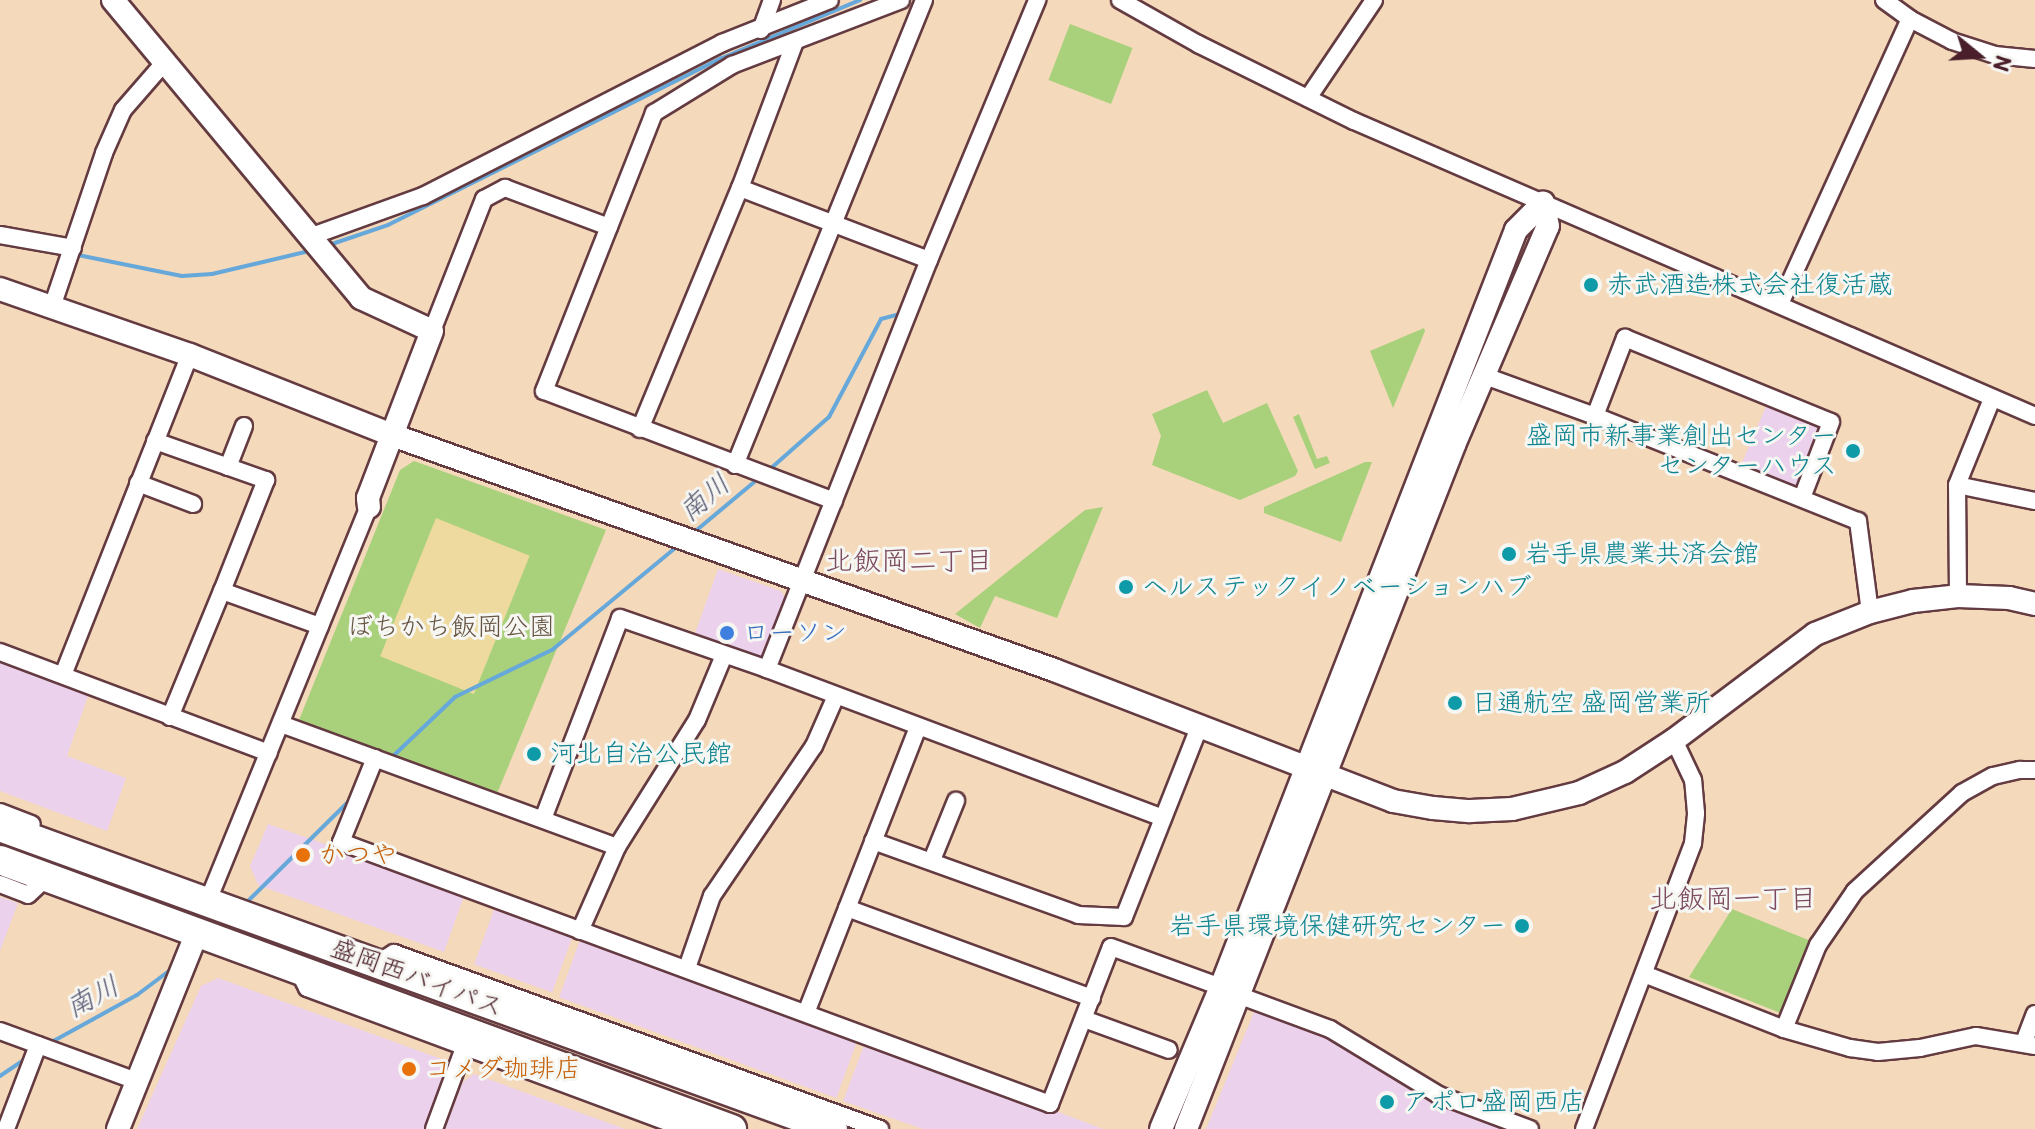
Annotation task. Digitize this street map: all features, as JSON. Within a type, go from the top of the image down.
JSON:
[{"type":"highway","name":"盛岡西バイパス","points":[[0,827],[833,1129]]},
{"type":"highway","name":"盛岡西バイパス","points":[[0,860],[47,877],[191,947],[297,969],[732,1129]]},
{"type":"street","points":[[113,0],[163,64],[361,298],[432,331]]},
{"type":"street","points":[[761,30],[772,0]]},
{"type":"street","points":[[309,237],[423,196],[722,43],[830,0]]},
{"type":"street","points":[[834,501],[544,391],[654,113],[732,65],[901,0]]},
{"type":"street","points":[[735,465],[924,0]]},
{"type":"street","points":[[767,669],[929,260],[1037,0]]},
{"type":"street","points":[[1120,0],[1308,98],[2035,416]]},
{"type":"street","points":[[1308,98],[1374,0]]},
{"type":"street","points":[[1884,0],[1966,45],[1995,55],[2035,59]]},
{"type":"street","points":[[1780,304],[1907,11]]},
{"type":"street","points":[[640,429],[740,188],[795,42]]},
{"type":"street","points":[[52,307],[104,153],[123,110],[163,64]]},
{"type":"street","points":[[207,903],[369,507],[368,498],[484,199],[505,188],[609,227]]},
{"type":"street","points":[[740,188],[929,260]]},
{"type":"street","points":[[1316,770],[1548,226],[1543,203]]},
{"type":"street","points":[[1186,1129],[1229,991],[1316,770],[1516,230],[1543,203]]},
{"type":"street","points":[[0,235],[72,252]]},
{"type":"street","points":[[0,289],[190,355],[392,435],[800,583],[1054,670],[1393,801],[1433,808],[1512,809],[1579,793],[1625,772],[1674,740],[1815,634],[1870,612],[1913,601],[1958,596],[2009,598],[2035,604]]},
{"type":"street","points":[[1595,416],[1625,338],[1831,422],[1802,498]]},
{"type":"street","points":[[63,675],[190,355]]},
{"type":"street","points":[[1485,376],[1595,416],[1858,521],[1870,612]]},
{"type":"street","points":[[1958,596],[1957,485],[1992,399]]},
{"type":"street","points":[[228,467],[244,426]]},
{"type":"street","points":[[155,441],[266,480],[170,717]]},
{"type":"street","points":[[138,483],[193,504]]},
{"type":"street","points":[[1957,485],[2035,501]]},
{"type":"street","points":[[222,591],[320,626]]},
{"type":"street","points":[[543,819],[620,618],[767,669],[1163,818]]},
{"type":"street","points":[[0,652],[269,753]]},
{"type":"street","points":[[580,931],[617,847],[697,720],[724,655]]},
{"type":"street","points":[[687,968],[712,896],[814,746],[836,696]]},
{"type":"street","points":[[281,724],[617,847]]},
{"type":"street","points":[[873,841],[1078,915],[1124,917],[1200,725]]},
{"type":"street","points":[[806,1013],[918,727]]},
{"type":"street","points":[[1584,1129],[1693,843],[1693,780],[1674,740]]},
{"type":"street","points":[[375,758],[341,842],[1050,1104],[1111,947],[1330,1029],[1439,1095],[1530,1129]]},
{"type":"street","points":[[1784,1029],[1818,945],[1855,891],[1962,793],[1993,776],[2035,770]]},
{"type":"street","points":[[932,860],[956,801]]},
{"type":"street","points":[[0,812],[79,842],[86,858]]},
{"type":"street","points":[[0,884],[28,895],[47,877]]},
{"type":"street","points":[[847,908],[1092,998]]},
{"type":"street","points":[[118,1129],[191,947]]},
{"type":"street","points":[[377,963],[394,953],[880,1129]]},
{"type":"street","points":[[297,969],[307,988],[687,1129]]},
{"type":"street","points":[[1644,974],[1828,1044],[1878,1052],[1976,1036],[2030,1044],[2035,1014]]},
{"type":"street","points":[[1161,1129],[1229,991]]},
{"type":"street","points":[[1084,1019],[1169,1050]]},
{"type":"street","points":[[0,1031],[137,1081]]},
{"type":"street","points":[[6,1129],[38,1045]]},
{"type":"street","points":[[434,1129],[464,1048]]},
{"type":"shaded area","points":[[1767,404],[1821,427],[1796,488],[1741,465]]},
{"type":"shaded area","points":[[718,569],[781,591],[785,597],[762,655],[756,658],[694,636]]},
{"type":"shaded area","points":[[0,660],[89,693],[67,756],[126,778],[107,831],[0,791]]},
{"type":"shaded area","points":[[268,824],[465,893],[444,952],[258,885],[250,866]]},
{"type":"shaded area","points":[[0,897],[18,903],[0,951]]},
{"type":"shaded area","points":[[496,904],[574,932],[552,993],[474,964]]},
{"type":"shaded area","points":[[581,937],[858,1038],[836,1098],[559,997]]},
{"type":"shaded area","points":[[218,978],[444,1060],[448,1069],[426,1129],[137,1129],[201,986]]},
{"type":"shaded area","points":[[1256,1007],[1327,1033],[1512,1129],[1206,1129]]},
{"type":"shaded area","points":[[865,1043],[1103,1129],[923,1129],[843,1101]]},
{"type":"shaded area","points":[[474,1074],[625,1129],[445,1129],[463,1082]]},
{"type":"green space","points":[[1070,24],[1133,48],[1111,104],[1048,80]]},
{"type":"green space","points":[[1424,328],[1425,331],[1393,408],[1370,351]]},
{"type":"green space","points":[[1207,390],[1223,423],[1267,403],[1298,471],[1295,476],[1240,500],[1152,465],[1161,436],[1152,414]]},
{"type":"green space","points":[[1299,414],[1317,459],[1327,456],[1330,463],[1315,469],[1293,417]]},
{"type":"green space","name":"ぼちかち飯岡公園","points":[[414,461],[606,530],[496,796],[301,725],[299,720],[400,470]]},
{"type":"green space","points":[[1365,462],[1372,462],[1341,542],[1264,513],[1264,507]]},
{"type":"green space","points":[[1103,507],[1057,618],[995,596],[980,628],[955,614],[1085,510]]},
{"type":"green space","points":[[1732,909],[1811,941],[1783,1014],[1689,977]]},
{"type":"sand","points":[[436,518],[530,556],[474,694],[380,656]]},
{"type":"waterway","points":[[329,245],[388,225],[722,58],[860,0]]},
{"type":"waterway","name":"南川","points":[[1014,35],[1028,0]]},
{"type":"waterway","points":[[73,254],[182,276],[212,274],[309,251]]},
{"type":"waterway","name":"南川","points":[[769,470],[829,417],[881,319],[900,314],[901,310]]},
{"type":"waterway","name":"南川","points":[[692,534],[759,478]]},
{"type":"waterway","name":"南川","points":[[390,759],[455,697],[552,650],[679,545]]},
{"type":"waterway","name":"南川","points":[[246,903],[353,797]]},
{"type":"waterway","name":"南川","points":[[48,1044],[137,995],[173,968]]},
{"type":"waterway","name":"南川","points":[[0,1076],[27,1058]]},
{"type":"place","name":"赤武酒造株式会社復活蔵","points":[[1591,285]]},
{"type":"place","name":"盛岡市新事業創出センター センターハウス","points":[[1853,451]]},
{"type":"place","name":"岩手県農業共済会館","points":[[1509,554]]},
{"type":"place","name":"ヘルステックイノベーションハブ","points":[[1126,587]]},
{"type":"place","name":"ローソン","points":[[727,633]]},
{"type":"place","name":"日通航空 盛岡営業所","points":[[1455,703]]},
{"type":"place","name":"河北自治公民館","points":[[534,754]]},
{"type":"place","name":"かつや","points":[[303,855]]},
{"type":"place","name":"岩手県環境保健研究センター","points":[[1522,926]]},
{"type":"place","name":"コメダ珈琲店","points":[[409,1069]]},
{"type":"place","name":"アポロ盛岡西店","points":[[1387,1102]]},
{"type":"district","name":"北飯岡二丁目","points":[[909,560]]},
{"type":"district","name":"北飯岡一丁目","points":[[1733,898]]}]
